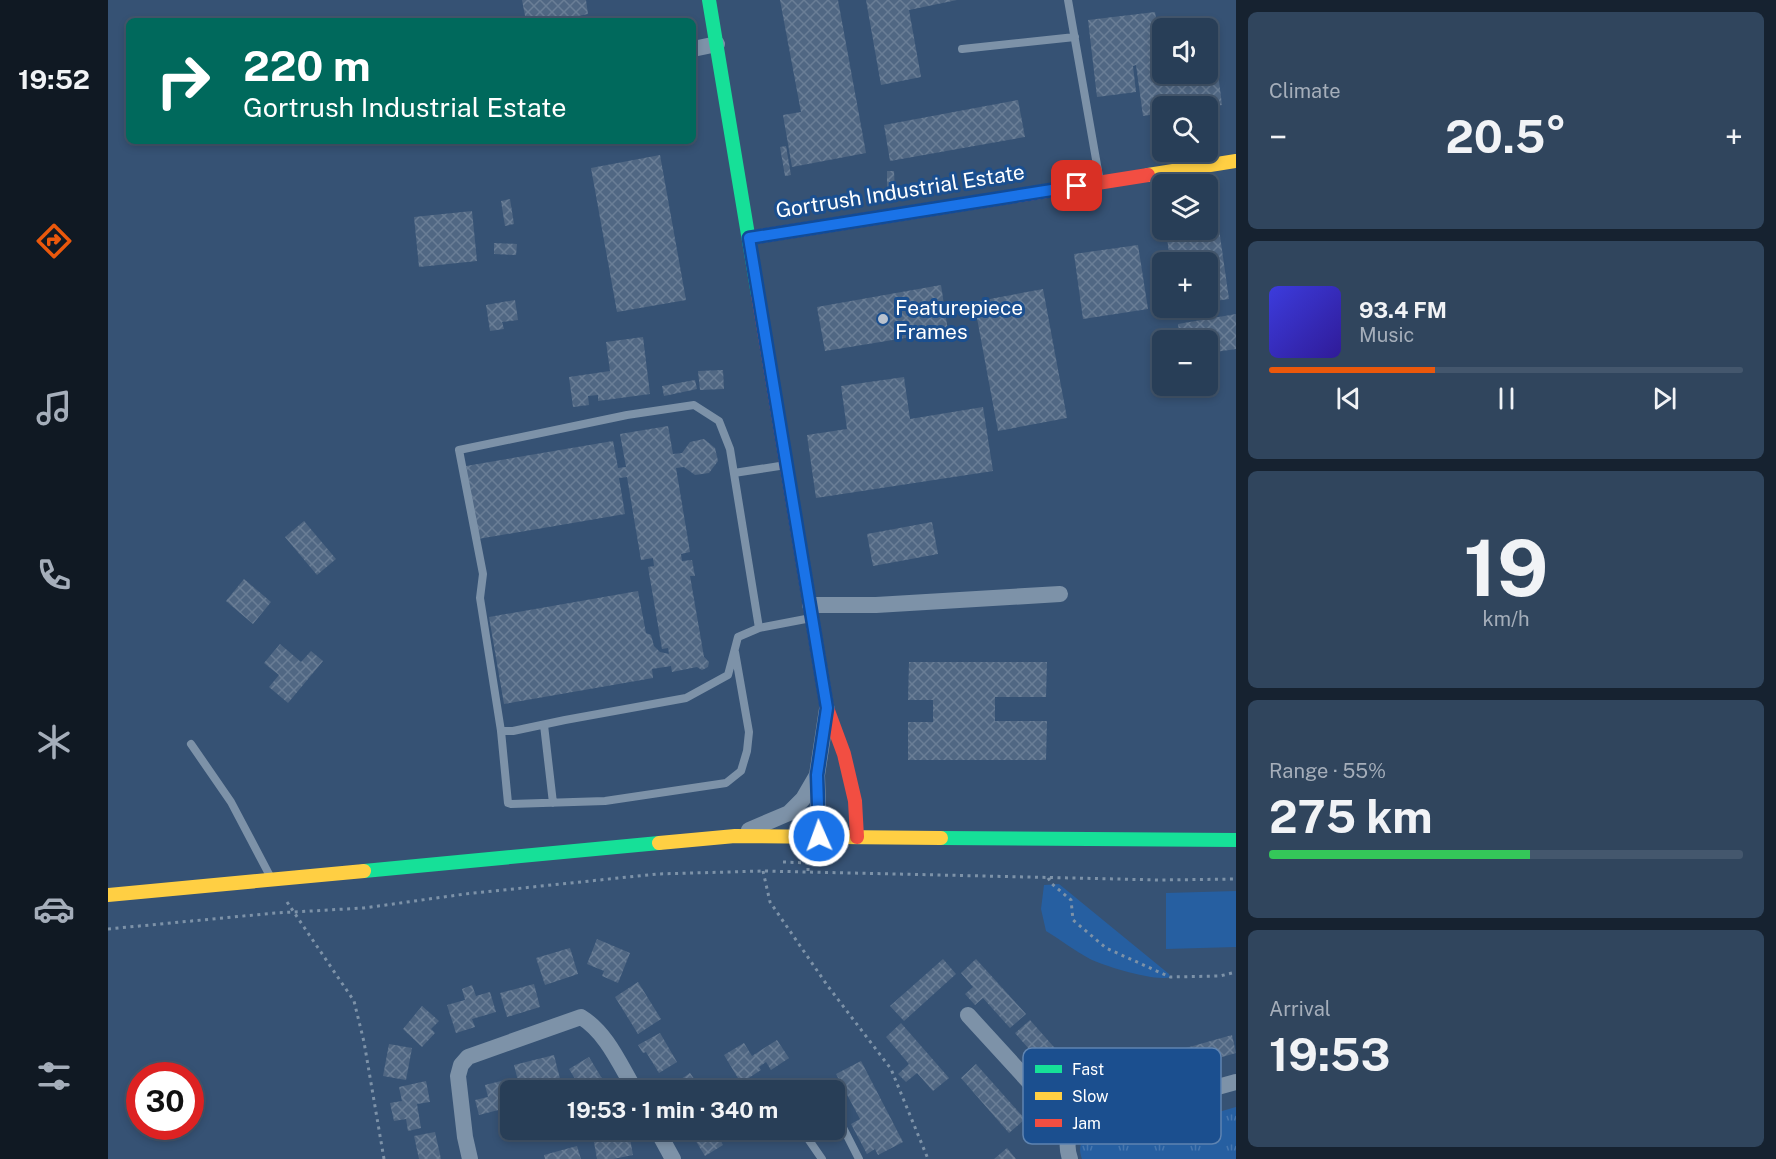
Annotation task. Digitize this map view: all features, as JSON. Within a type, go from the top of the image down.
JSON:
[{"type":"main road","name":"Gortrush Industrial Estate","points":[[709,0],[827,708],[844,754],[855,801],[856,837]]},
{"type":"main road","name":"Gortrush Industrial Estate","points":[[749,238],[1236,161]]},
{"type":"main road","points":[[108,895],[735,836],[1236,840]]},
{"type":"street","points":[[696,48],[717,44]]},
{"type":"street","points":[[811,612],[876,605],[1060,594]]},
{"type":"street","name":"Gortrush Industrial Estate","points":[[819,836],[817,775],[827,708]]},
{"type":"street","name":"Gortrush Industrial Estate","points":[[735,836],[789,813],[803,800],[817,775]]},
{"type":"street","points":[[968,1015],[1023,1075]]},
{"type":"street","points":[[471,1159],[465,1137],[458,1076],[461,1065],[468,1057],[581,1017],[605,1039],[628,1080]]},
{"type":"street","points":[[1221,1086],[1236,1082]]},
{"type":"street","points":[[663,1140],[673,1159]]},
{"type":"street","points":[[1067,1144],[1070,1159]]},
{"type":"lane","points":[[1068,0],[1100,182]]},
{"type":"lane","points":[[962,49],[1075,36]]},
{"type":"lane","points":[[735,649],[749,732],[747,751],[741,771],[726,783],[605,801],[519,805],[508,802],[501,731],[480,598],[483,574],[459,450],[627,415],[694,405],[719,421],[730,449],[759,628]]},
{"type":"lane","points":[[734,473],[786,465]]},
{"type":"lane","points":[[501,731],[513,731],[686,698],[728,675],[738,637],[811,612]]},
{"type":"lane","points":[[544,724],[553,803]]},
{"type":"lane","points":[[191,744],[231,802],[271,879]]},
{"type":"lane","points":[[845,1131],[860,1159]]},
{"type":"lane","points":[[809,1140],[822,1159]]},
{"type":"path","points":[[783,862],[808,863],[808,872]]},
{"type":"path","points":[[763,871],[770,902],[826,985],[891,1070],[928,1159]]},
{"type":"path","points":[[108,930],[293,912],[364,908],[465,894],[657,874],[763,871],[1160,880],[1236,879]]},
{"type":"path","points":[[1048,878],[1071,900],[1073,920],[1106,948],[1170,977],[1220,976],[1236,972]]},
{"type":"path","points":[[271,879],[354,1001],[364,1042],[384,1159]]},
{"type":"green space","points":[[1059,884],[1170,977],[1142,975],[1097,962],[1046,931],[1041,909],[1044,885]]},
{"type":"green space","points":[[1236,891],[1236,947],[1166,949],[1166,893]]},
{"type":"green space","points":[[1236,1107],[1236,1159],[1082,1159],[1081,1144],[1221,1144],[1221,1111]]},
{"type":"building","points":[[522,0],[586,0],[588,14],[568,18],[525,18]]},
{"type":"building","points":[[780,0],[838,0],[866,153],[792,167],[783,115],[801,112]]},
{"type":"building","points":[[866,0],[957,0],[909,10],[921,77],[881,85]]},
{"type":"building","points":[[1155,12],[1156,18],[1152,18],[1152,84],[1218,84],[1218,73],[1222,105],[1218,106],[1218,96],[1152,96],[1152,115],[1143,116],[1136,65],[1133,66],[1136,92],[1097,97],[1088,20]]},
{"type":"building","points":[[1018,100],[1025,137],[890,161],[884,125]]},
{"type":"building","points":[[786,146],[791,175],[785,176],[780,147]]},
{"type":"building","points":[[660,155],[686,300],[617,312],[591,168]]},
{"type":"building","points":[[887,171],[894,171],[895,193],[887,193]]},
{"type":"building","points":[[510,199],[514,224],[505,226],[501,201]]},
{"type":"building","points":[[472,211],[477,261],[419,267],[414,217]]},
{"type":"building","points":[[1218,229],[1229,299],[1218,301],[1218,252],[1169,252],[1167,240],[1218,240]]},
{"type":"building","points":[[494,243],[517,244],[516,255],[494,254]]},
{"type":"building","points":[[1138,245],[1148,309],[1083,319],[1074,254]]},
{"type":"building","name":"Featurepiece Frames","points":[[941,285],[948,331],[825,351],[817,307]]},
{"type":"building","points":[[1043,289],[1067,418],[998,431],[974,302]]},
{"type":"building","points":[[515,300],[518,320],[502,322],[504,329],[490,331],[486,305]]},
{"type":"building","points":[[1236,314],[1236,349],[1218,352],[1218,330],[1179,330],[1178,324]]},
{"type":"building","points":[[643,337],[650,394],[598,401],[598,395],[588,396],[589,405],[573,407],[569,377],[610,371],[606,342]]},
{"type":"building","points":[[723,370],[724,389],[700,390],[698,371]]},
{"type":"building","points":[[904,377],[910,419],[983,407],[993,471],[816,498],[807,435],[847,429],[841,386]]},
{"type":"building","points":[[695,380],[697,389],[664,396],[662,386]]},
{"type":"building","points":[[668,426],[673,454],[682,453],[690,442],[704,439],[715,448],[718,461],[709,473],[695,475],[684,467],[676,468],[690,552],[681,554],[682,561],[692,560],[695,576],[690,576],[704,657],[709,662],[708,667],[702,670],[697,667],[672,672],[671,666],[652,669],[653,678],[504,704],[489,617],[638,591],[646,633],[651,635],[654,646],[660,652],[669,654],[668,648],[662,649],[648,567],[654,566],[653,558],[641,560],[627,477],[619,478],[625,514],[478,539],[466,466],[613,441],[618,468],[626,467],[620,434]]},
{"type":"building","points":[[304,521],[336,559],[317,575],[285,537]]},
{"type":"building","points":[[932,522],[938,554],[873,566],[867,534]]},
{"type":"building","points":[[244,579],[271,602],[253,624],[226,601]]},
{"type":"building","points":[[280,644],[301,662],[311,651],[323,661],[288,703],[269,687],[279,675],[264,663]]},
{"type":"building","points":[[909,662],[1047,662],[1046,697],[995,697],[995,721],[1047,721],[1046,760],[908,760],[908,722],[933,722],[933,700],[908,700]]},
{"type":"building","points":[[597,939],[630,953],[618,983],[602,976],[604,971],[587,964]]},
{"type":"building","points":[[570,948],[578,974],[545,985],[536,958]]},
{"type":"building","points":[[943,959],[956,974],[904,1021],[890,1006]]},
{"type":"building","points":[[976,959],[1026,1014],[1010,1028],[983,998],[975,1005],[965,994],[973,987],[961,973]]},
{"type":"building","points":[[638,982],[661,1019],[638,1034],[615,997]]},
{"type":"building","points":[[534,984],[540,1007],[507,1017],[500,993]]},
{"type":"building","points":[[472,985],[476,996],[490,992],[496,1012],[472,1019],[475,1027],[456,1033],[447,1005],[465,1000],[462,989]]},
{"type":"building","points":[[422,1006],[439,1021],[431,1029],[435,1033],[422,1047],[403,1029]]},
{"type":"building","points":[[1030,1020],[1055,1048],[1028,1048],[1015,1033]]},
{"type":"building","points":[[901,1023],[949,1078],[933,1091],[917,1073],[906,1082],[898,1074],[909,1064],[886,1037]]},
{"type":"building","points":[[660,1033],[677,1062],[659,1073],[646,1052],[643,1053],[638,1045]]},
{"type":"building","points":[[1232,1035],[1236,1053],[1221,1057],[1221,1048],[1186,1048]]},
{"type":"building","points":[[777,1040],[789,1058],[771,1070],[766,1062],[759,1067],[761,1070],[746,1080],[739,1080],[724,1055],[744,1043],[752,1056]]},
{"type":"building","points":[[389,1044],[412,1048],[406,1080],[383,1076]]},
{"type":"building","points":[[554,1055],[560,1079],[518,1080],[514,1065]]},
{"type":"building","points":[[589,1057],[603,1080],[576,1080],[569,1069]]},
{"type":"building","points":[[861,1061],[903,1142],[878,1155],[875,1149],[867,1154],[851,1124],[860,1119],[845,1091],[845,1080],[839,1080],[836,1074]]},
{"type":"building","points":[[976,1064],[1023,1117],[1023,1121],[1009,1133],[961,1078]]},
{"type":"building","points":[[690,1073],[695,1080],[680,1080]]},
{"type":"building","points":[[426,1081],[430,1102],[417,1104],[421,1128],[408,1131],[406,1119],[394,1121],[390,1103],[402,1101],[399,1087]]},
{"type":"building","points":[[500,1081],[500,1110],[479,1115],[475,1100],[488,1097],[485,1085]]},
{"type":"building","points":[[435,1132],[441,1159],[419,1159],[414,1136]]},
{"type":"building","points":[[594,1140],[630,1140],[633,1155],[597,1159]]},
{"type":"building","points":[[695,1140],[720,1140],[723,1145],[705,1156]]},
{"type":"building","points":[[577,1146],[581,1159],[545,1159],[544,1155]]},
{"type":"building","points":[[1007,1148],[1016,1159],[994,1159]]},
{"type":"traffic: fast","points":[[709,0],[758,295]]},
{"type":"traffic: fast","points":[[941,838],[1236,840]]},
{"type":"traffic: fast","points":[[364,871],[659,843]]},
{"type":"traffic: slow","points":[[1148,175],[1236,161]]},
{"type":"traffic: slow","points":[[659,843],[735,836],[941,838]]},
{"type":"traffic: slow","points":[[108,895],[364,871]]},
{"type":"traffic: jam","points":[[749,238],[1148,175]]},
{"type":"traffic: jam","points":[[758,295],[827,708],[844,754],[855,801],[857,837]]},
{"type":"place","name":"Featurepiece Frames","points":[[883,319]]},
{"type":"route","points":[[819,836],[817,775],[827,708],[749,238],[1077,186]]}]
